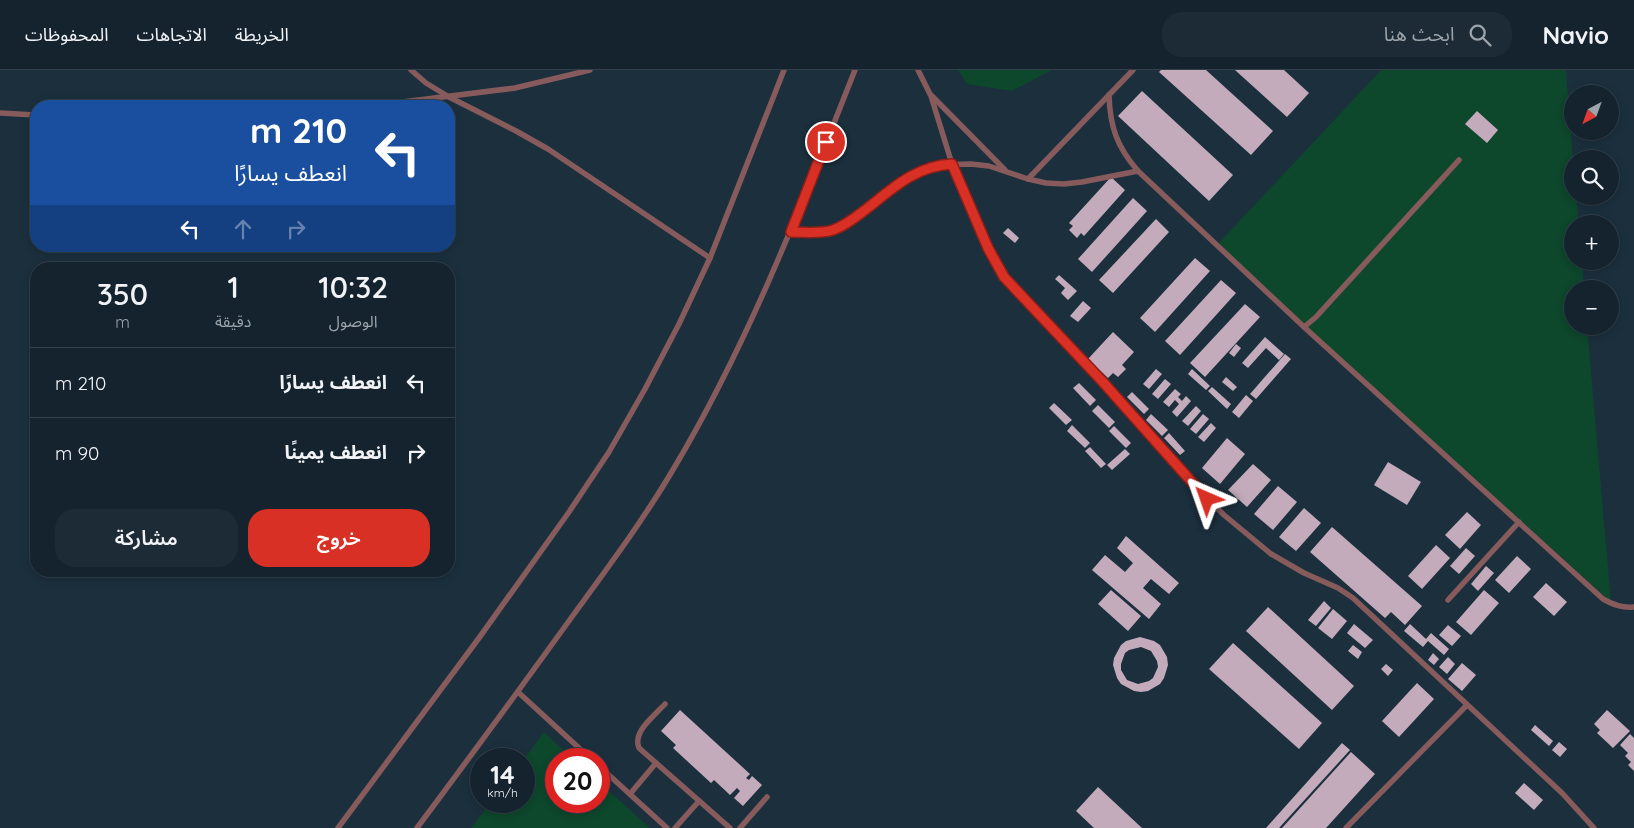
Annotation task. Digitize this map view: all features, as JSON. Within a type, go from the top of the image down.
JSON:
[{"type":"lane","points":[[411,70],[426,83],[455,100]]},
{"type":"lane","points":[[423,100],[515,88],[590,70]]},
{"type":"lane","points":[[338,828],[479,638],[609,452],[679,324],[710,258],[784,70]]},
{"type":"lane","points":[[417,828],[630,537],[673,470],[731,363],[791,232],[854,70]]},
{"type":"lane","points":[[918,70],[931,96],[952,164],[988,248],[1004,277],[1102,381],[1207,499],[1270,554],[1354,598],[1562,793],[1594,828]]},
{"type":"lane","points":[[1028,179],[1133,70]]},
{"type":"lane","points":[[1109,95],[1111,120],[1118,144],[1138,171],[1304,327],[1603,599],[1623,608],[1634,607]]},
{"type":"lane","points":[[931,96],[1006,171]]},
{"type":"lane","points":[[455,100],[516,131],[548,150],[710,258]]},
{"type":"lane","points":[[0,114],[30,115]]},
{"type":"lane","points":[[1304,327],[1316,317],[1459,160]]},
{"type":"lane","points":[[791,232],[823,232],[834,229],[855,218],[907,178],[938,165],[971,164],[1006,171],[1028,179],[1064,184],[1138,171]]},
{"type":"lane","points":[[1448,600],[1519,522]]},
{"type":"lane","points":[[518,692],[579,748]]},
{"type":"lane","points":[[665,704],[641,731],[637,739],[639,748],[730,828]]},
{"type":"lane","points":[[1346,828],[1467,705]]},
{"type":"lane","points":[[630,794],[656,763]]},
{"type":"lane","points":[[610,776],[667,828]]},
{"type":"lane","points":[[740,828],[767,798]]},
{"type":"lane","points":[[676,828],[699,801]]},
{"type":"green space","points":[[958,70],[1052,70],[1012,91],[967,84]]},
{"type":"green space","points":[[1381,70],[1566,70],[1567,85],[1564,85],[1564,140],[1572,140],[1572,150],[1564,150],[1564,205],[1577,205],[1578,215],[1564,215],[1564,270],[1583,270],[1583,280],[1564,280],[1564,335],[1588,335],[1611,602],[1217,245]]},
{"type":"green space","points":[[544,732],[561,748],[545,748],[545,813],[610,813],[610,792],[650,828],[471,828],[483,813],[535,813],[535,748],[532,748]]},
{"type":"building","points":[[1161,70],[1206,70],[1273,131],[1251,155],[1159,72]]},
{"type":"building","points":[[1235,70],[1284,70],[1309,93],[1287,117]]},
{"type":"building","points":[[1142,91],[1233,175],[1209,201],[1118,116]]},
{"type":"building","points":[[1477,111],[1498,130],[1487,143],[1465,124]]},
{"type":"building","points":[[1111,177],[1125,190],[1084,236],[1081,233],[1077,238],[1069,230],[1073,226],[1069,223]]},
{"type":"building","points":[[1133,198],[1147,211],[1092,272],[1078,259]]},
{"type":"building","points":[[1156,219],[1169,232],[1113,293],[1099,280]]},
{"type":"building","points":[[1008,228],[1019,238],[1015,243],[1003,233]]},
{"type":"building","points":[[1195,258],[1210,271],[1155,332],[1140,318]]},
{"type":"building","points":[[1059,275],[1077,291],[1068,300],[1061,293],[1065,288],[1055,279]]},
{"type":"building","points":[[1221,280],[1236,293],[1180,355],[1165,341]]},
{"type":"building","points":[[1083,301],[1091,308],[1078,322],[1070,316]]},
{"type":"building","points":[[1245,304],[1260,317],[1205,377],[1190,363]]},
{"type":"building","points":[[1113,332],[1134,352],[1122,365],[1126,369],[1118,377],[1113,373],[1108,378],[1088,359]]},
{"type":"building","points":[[1265,337],[1284,354],[1279,360],[1266,348],[1248,368],[1242,363]]},
{"type":"building","points":[[1236,344],[1241,348],[1234,357],[1229,353]]},
{"type":"building","points":[[1285,354],[1291,359],[1256,399],[1250,394]]},
{"type":"building","points":[[1156,369],[1162,374],[1149,389],[1143,384]]},
{"type":"building","points":[[1192,369],[1210,386],[1206,390],[1188,374]]},
{"type":"building","points":[[1226,377],[1237,387],[1233,391],[1222,382]]},
{"type":"building","points":[[1165,379],[1171,384],[1158,399],[1152,394]]},
{"type":"building","points":[[1079,383],[1096,400],[1090,406],[1073,388]]},
{"type":"building","points":[[1212,387],[1231,404],[1227,409],[1208,391]]},
{"type":"building","points":[[1175,389],[1181,394],[1178,397],[1182,401],[1186,396],[1191,401],[1177,417],[1172,412],[1179,404],[1175,400],[1169,407],[1163,402]]},
{"type":"building","points":[[1132,392],[1149,409],[1144,414],[1127,397]]},
{"type":"building","points":[[1246,395],[1253,401],[1239,418],[1232,412]]},
{"type":"building","points":[[1054,403],[1072,420],[1066,425],[1049,408]]},
{"type":"building","points":[[1098,405],[1115,422],[1109,428],[1092,411]]},
{"type":"building","points":[[1196,406],[1201,411],[1188,426],[1182,421]]},
{"type":"building","points":[[1151,414],[1168,430],[1162,436],[1146,420]]},
{"type":"building","points":[[1203,414],[1209,419],[1196,434],[1190,429]]},
{"type":"building","points":[[1211,423],[1216,428],[1204,442],[1198,437]]},
{"type":"building","points":[[1072,425],[1090,443],[1085,448],[1067,431]]},
{"type":"building","points":[[1114,426],[1131,443],[1126,448],[1109,431]]},
{"type":"building","points":[[1169,433],[1185,451],[1180,455],[1164,438]]},
{"type":"building","points":[[1227,438],[1245,454],[1220,484],[1202,468]]},
{"type":"building","points":[[1090,447],[1106,464],[1101,468],[1085,451]]},
{"type":"building","points":[[1125,449],[1130,454],[1112,470],[1107,465]]},
{"type":"building","points":[[1388,462],[1421,482],[1407,505],[1374,485]]},
{"type":"building","points":[[1253,464],[1271,480],[1247,507],[1228,490]]},
{"type":"building","points":[[1278,486],[1297,502],[1273,530],[1254,514]]},
{"type":"building","points":[[1304,508],[1321,523],[1296,551],[1279,537]]},
{"type":"building","points":[[1467,512],[1481,525],[1460,549],[1445,535]]},
{"type":"building","points":[[1332,527],[1422,606],[1405,625],[1391,612],[1385,618],[1310,552]]},
{"type":"building","points":[[1126,536],[1179,583],[1169,594],[1151,579],[1143,588],[1161,604],[1149,619],[1092,570],[1105,555],[1125,572],[1133,563],[1117,548]]},
{"type":"building","points":[[1436,545],[1450,558],[1422,589],[1408,576]]},
{"type":"building","points":[[1466,548],[1475,556],[1459,574],[1450,566]]},
{"type":"building","points":[[1517,556],[1531,569],[1509,593],[1495,580]]},
{"type":"building","points":[[1486,566],[1494,573],[1478,591],[1471,584]]},
{"type":"building","points":[[1546,583],[1567,602],[1554,616],[1533,597]]},
{"type":"building","points":[[1111,590],[1141,616],[1128,631],[1098,604]]},
{"type":"building","points":[[1484,590],[1499,603],[1471,635],[1456,622]]},
{"type":"building","points":[[1324,601],[1331,608],[1316,626],[1308,620]]},
{"type":"building","points":[[1268,607],[1354,686],[1332,710],[1246,631]]},
{"type":"building","points":[[1333,609],[1347,621],[1332,639],[1318,628]]},
{"type":"building","points":[[1354,624],[1373,640],[1365,648],[1347,633]]},
{"type":"building","points":[[1410,624],[1426,639],[1431,633],[1449,649],[1444,655],[1428,641],[1423,647],[1404,631]]},
{"type":"building","points":[[1448,625],[1461,636],[1452,646],[1439,635]]},
{"type":"building","points":[[1140,637],[1160,645],[1167,657],[1168,665],[1160,684],[1148,691],[1141,692],[1134,691],[1121,684],[1113,665],[1114,658],[1121,645],[1126,641]],"holes":[[[1141,647],[1151,651],[1158,667],[1153,678],[1138,684],[1127,680],[1121,670],[1125,653]]]},
{"type":"building","points":[[1233,643],[1322,723],[1299,749],[1209,669]]},
{"type":"building","points":[[1353,645],[1362,652],[1358,659],[1348,651]]},
{"type":"building","points":[[1433,653],[1439,659],[1434,665],[1428,660]]},
{"type":"building","points":[[1448,657],[1455,664],[1447,674],[1439,667]]},
{"type":"building","points":[[1462,663],[1476,675],[1462,691],[1448,679]]},
{"type":"building","points":[[1386,664],[1393,670],[1388,676],[1381,669]]},
{"type":"building","points":[[1417,683],[1434,699],[1399,737],[1382,721]]},
{"type":"building","points":[[680,710],[750,774],[746,778],[749,780],[752,776],[762,785],[743,806],[734,798],[740,791],[737,788],[730,795],[714,780],[711,783],[673,748],[676,745],[661,731]]},
{"type":"building","points":[[1607,710],[1630,731],[1613,748],[1597,733],[1600,730],[1594,724]]},
{"type":"building","points":[[1535,725],[1553,741],[1549,746],[1531,730]]},
{"type":"building","points":[[1630,734],[1634,738],[1634,771],[1628,765],[1631,762],[1625,756],[1628,753],[1620,745]]},
{"type":"building","points":[[1559,742],[1567,749],[1560,757],[1552,750]]},
{"type":"building","points":[[1342,743],[1350,750],[1279,828],[1266,828]]},
{"type":"building","points":[[1351,752],[1375,774],[1326,828],[1282,828]]},
{"type":"building","points":[[1524,783],[1543,800],[1534,810],[1515,793]]},
{"type":"building","points":[[1098,787],[1142,828],[1094,828],[1076,811]]},
{"type":"route","points":[[826,142],[791,232],[823,232],[844,225],[907,178],[938,165],[952,164],[988,248],[1004,277],[1102,381],[1207,499]]}]
